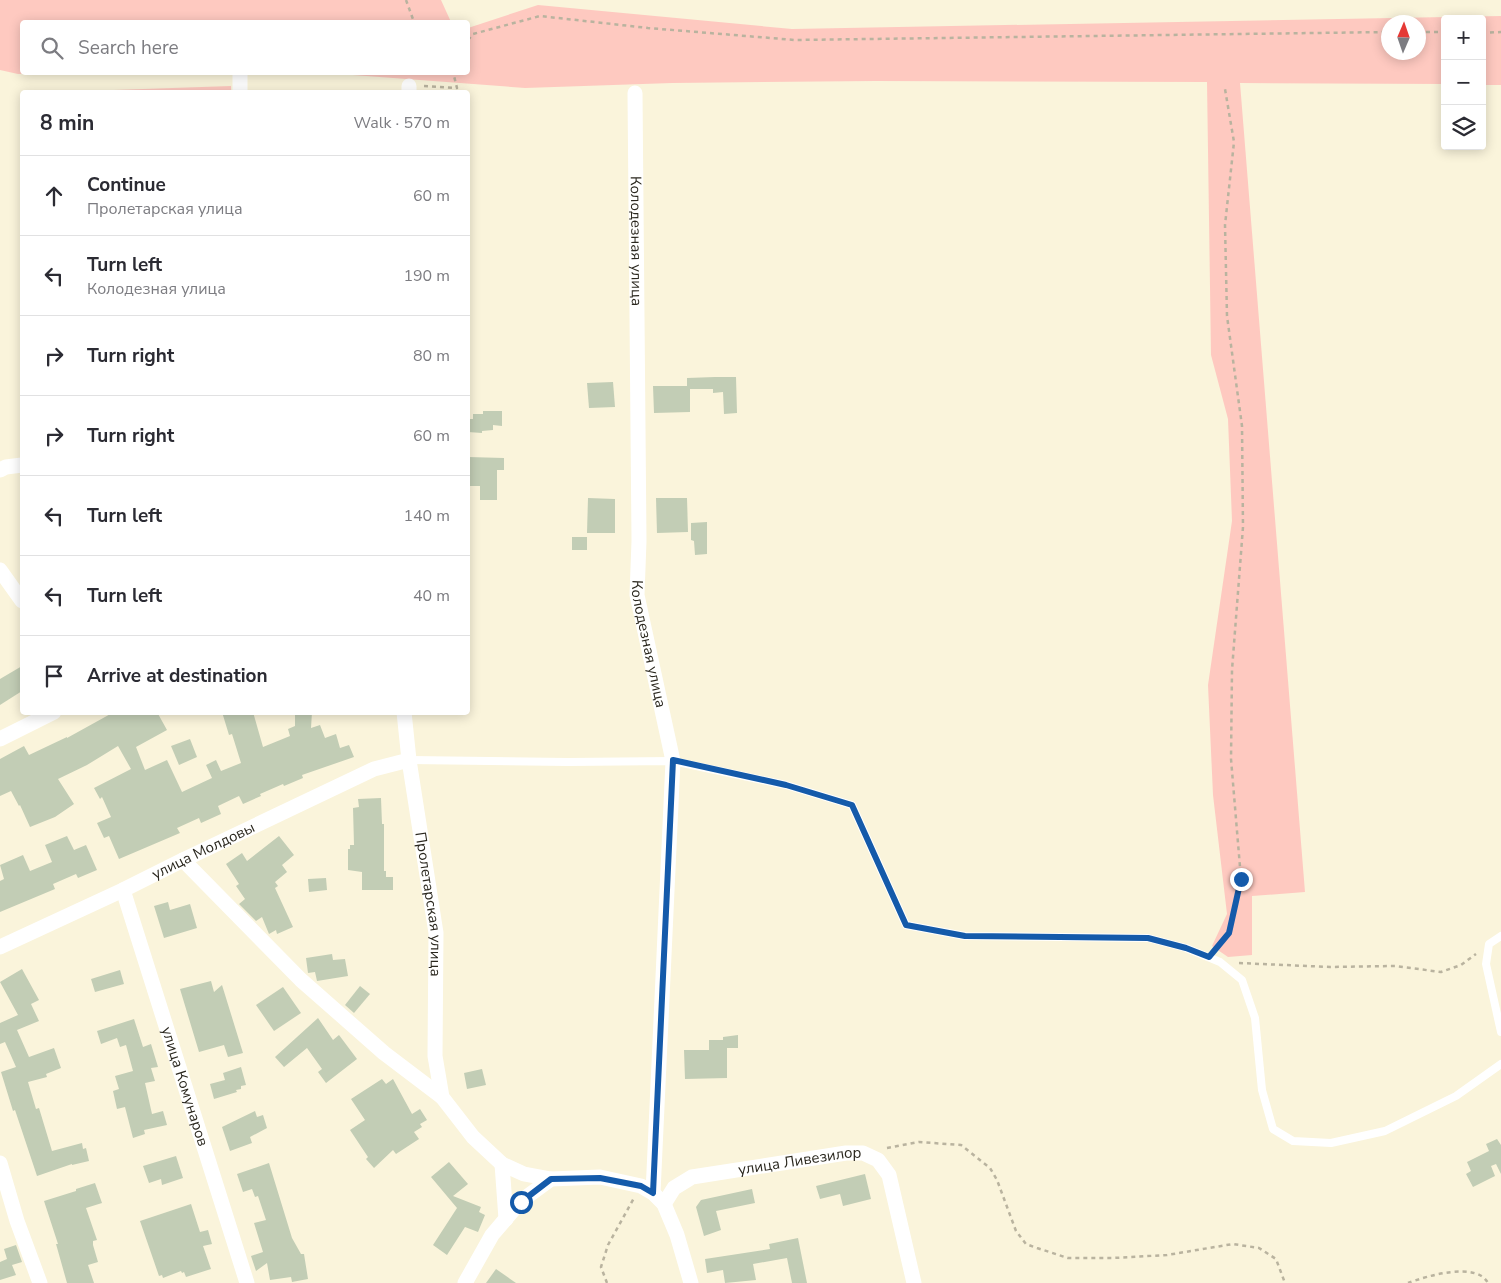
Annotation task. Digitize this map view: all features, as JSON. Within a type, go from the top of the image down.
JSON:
[{"type":"street","points":[[240,75],[240,90]]},
{"type":"street","name":"Колодезная улица","points":[[635,93],[639,541],[637,595],[673,760],[653,1194],[677,1235],[691,1283]]},
{"type":"street","points":[[0,470],[6,467],[20,465]]},
{"type":"street","points":[[0,570],[20,598]]},
{"type":"street","points":[[0,739],[48,715]]},
{"type":"street","name":"Пролетарская улица","points":[[404,715],[409,760],[436,933],[435,1056],[442,1097]]},
{"type":"street","name":"улица Молдовы","points":[[0,947],[374,769],[409,760]]},
{"type":"street","name":"Пролетарская улица","points":[[183,860],[301,980],[384,1053],[442,1097],[473,1137],[502,1164],[524,1174],[551,1179],[600,1178],[653,1194]]},
{"type":"street","name":"улица Комунаров","points":[[123,890],[248,1283]]},
{"type":"street","name":"улица Ливезилор","points":[[653,1194],[674,1188],[692,1178],[846,1153],[863,1153],[878,1160],[889,1175],[914,1283]]},
{"type":"street","points":[[0,1163],[17,1221],[40,1283]]},
{"type":"street","points":[[502,1164],[506,1219]]},
{"type":"street","points":[[465,1283],[492,1235],[521,1202],[551,1179]]},
{"type":"lane","points":[[409,760],[568,762],[673,760],[786,785],[852,805],[906,925],[965,936],[1148,938],[1186,948],[1209,957],[1220,962],[1242,980],[1256,1018],[1262,1090],[1273,1129],[1293,1142],[1331,1143],[1384,1131],[1456,1096],[1501,1064]]},
{"type":"lane","points":[[1501,936],[1489,944],[1486,964],[1501,1032]]},
{"type":"path","points":[[406,0],[413,20]]},
{"type":"path","points":[[470,38],[474,34],[540,16],[648,28],[795,40],[1381,32]]},
{"type":"path","points":[[1426,32],[1441,32]]},
{"type":"path","points":[[1486,33],[1501,32]]},
{"type":"path","points":[[409,89],[457,88],[454,75]]},
{"type":"path","points":[[1209,957],[1229,933],[1241,879],[1230,759],[1232,670],[1243,528],[1242,426],[1227,316],[1225,225],[1234,142],[1226,89]]},
{"type":"path","points":[[1220,962],[1330,967],[1395,966],[1441,972],[1462,965],[1489,944]]},
{"type":"path","points":[[863,1153],[919,1142],[961,1145],[990,1168],[997,1180],[1016,1231],[1026,1244],[1068,1258],[1167,1255],[1233,1244],[1259,1248],[1276,1258],[1285,1283]]},
{"type":"path","points":[[607,1283],[602,1267],[608,1245],[653,1194]]},
{"type":"path","points":[[1408,1283],[1449,1272],[1471,1271],[1485,1278],[1488,1283]]},
{"type":"shaded area","points":[[0,0],[441,0],[450,20],[20,20],[20,74],[0,70]]},
{"type":"shaded area","points":[[538,5],[792,29],[1381,18],[1381,60],[1426,60],[1426,17],[1441,17],[1441,84],[1240,83],[1305,892],[1252,896],[1252,955],[1228,957],[1212,946],[1227,914],[1213,795],[1208,685],[1232,521],[1228,419],[1211,355],[1207,82],[875,81],[672,83],[525,88],[353,75],[470,75],[470,27]]},
{"type":"shaded area","points":[[1486,16],[1501,16],[1501,85],[1486,85]]},
{"type":"shaded area","points":[[231,86],[231,90],[114,90]]},
{"type":"building","points":[[736,377],[737,413],[724,414],[723,392],[713,393],[713,389],[690,389],[690,412],[654,413],[653,386],[687,386],[687,378]]},
{"type":"building","points":[[613,382],[615,407],[589,408],[587,383]]},
{"type":"building","points":[[483,411],[502,411],[502,426],[493,425],[493,430],[482,431],[482,433],[470,432],[470,419],[473,419],[473,414],[483,414]]},
{"type":"building","points":[[470,457],[504,458],[504,470],[497,470],[497,500],[480,500],[480,486],[470,486]]},
{"type":"building","points":[[588,498],[615,499],[615,533],[587,533]]},
{"type":"building","points":[[656,498],[687,498],[688,532],[657,533]]},
{"type":"building","points":[[707,522],[707,554],[695,555],[694,541],[691,540],[691,523]]},
{"type":"building","points":[[572,537],[587,537],[587,550],[572,550]]},
{"type":"building","points":[[20,667],[20,692],[0,705],[0,679]]},
{"type":"building","points":[[109,715],[159,715],[167,730],[136,747],[145,770],[167,760],[182,792],[212,778],[206,765],[216,760],[221,771],[241,763],[232,734],[229,735],[223,715],[254,715],[263,747],[290,736],[288,729],[295,726],[295,715],[312,715],[311,728],[320,725],[325,738],[336,734],[340,748],[349,745],[354,757],[302,775],[303,778],[284,786],[283,784],[243,804],[239,796],[218,806],[221,814],[201,823],[199,818],[177,828],[180,833],[119,859],[109,836],[104,838],[97,823],[111,817],[102,797],[100,799],[94,788],[131,769],[118,746],[87,765],[58,779],[74,804],[55,817],[30,827],[11,791],[0,796],[0,759],[24,746],[29,755],[67,738]]},
{"type":"building","points":[[190,739],[197,757],[179,765],[171,746]]},
{"type":"building","points":[[381,798],[382,824],[384,824],[384,871],[386,871],[386,877],[393,877],[393,890],[362,890],[362,872],[348,870],[348,849],[350,849],[350,845],[354,845],[353,808],[359,807],[358,799]]},
{"type":"building","points":[[67,836],[74,850],[86,845],[97,870],[78,878],[76,874],[53,884],[55,889],[0,912],[0,881],[4,879],[0,865],[23,855],[30,871],[52,862],[45,845]]},
{"type":"building","points":[[279,836],[294,855],[282,865],[287,872],[275,882],[278,886],[275,888],[293,927],[277,934],[276,930],[269,934],[262,917],[256,921],[239,904],[245,899],[236,886],[239,884],[226,864],[242,853],[247,861]]},
{"type":"building","points":[[326,878],[327,890],[309,892],[308,879]]},
{"type":"building","points":[[168,902],[170,910],[190,904],[197,928],[164,938],[154,906]]},
{"type":"building","points":[[332,954],[333,960],[345,959],[348,976],[317,981],[315,972],[308,973],[306,958]]},
{"type":"building","points":[[22,969],[39,1000],[31,1004],[39,1021],[17,1030],[29,1057],[54,1048],[61,1068],[46,1074],[47,1077],[28,1082],[36,1109],[39,1108],[52,1151],[82,1143],[83,1149],[86,1148],[89,1161],[72,1164],[37,1176],[1,1072],[16,1067],[5,1042],[0,1044],[0,1023],[18,1015],[0,982]]},
{"type":"building","points":[[120,970],[124,984],[95,992],[91,979]]},
{"type":"building","points":[[211,981],[214,992],[222,985],[243,1053],[228,1057],[224,1045],[199,1052],[180,989]]},
{"type":"building","points":[[360,986],[370,994],[354,1013],[345,1005]]},
{"type":"building","points":[[283,987],[301,1013],[274,1031],[256,1005]]},
{"type":"building","points":[[318,1018],[333,1040],[339,1035],[357,1059],[326,1083],[318,1072],[322,1069],[307,1048],[284,1067],[275,1057]]},
{"type":"building","points":[[134,1019],[143,1047],[151,1044],[158,1067],[151,1068],[155,1081],[145,1083],[152,1114],[163,1111],[167,1125],[144,1130],[145,1134],[133,1138],[125,1107],[117,1109],[113,1091],[119,1089],[115,1076],[133,1071],[126,1045],[120,1047],[117,1038],[101,1044],[97,1031]]},
{"type":"building","points":[[738,1035],[738,1048],[727,1048],[727,1078],[685,1079],[684,1050],[709,1050],[709,1040],[723,1040],[723,1037]]},
{"type":"building","points":[[241,1067],[246,1085],[241,1086],[241,1089],[236,1090],[237,1092],[214,1099],[210,1084],[225,1080],[223,1073]]},
{"type":"building","points":[[482,1069],[486,1085],[467,1089],[464,1073]]},
{"type":"building","points":[[382,1079],[386,1084],[393,1079],[412,1114],[420,1109],[427,1120],[420,1124],[422,1127],[414,1132],[419,1139],[396,1154],[393,1150],[374,1168],[366,1159],[368,1157],[350,1130],[365,1120],[351,1099]]},
{"type":"building","points":[[255,1111],[257,1117],[263,1115],[267,1128],[250,1137],[252,1143],[230,1151],[222,1127]]},
{"type":"building","points":[[1497,1139],[1501,1145],[1501,1174],[1496,1164],[1491,1166],[1495,1176],[1473,1187],[1466,1174],[1471,1171],[1467,1162],[1489,1151],[1486,1144]]},
{"type":"building","points":[[176,1156],[183,1178],[162,1185],[161,1179],[149,1183],[143,1166]]},
{"type":"building","points":[[449,1162],[468,1184],[453,1196],[481,1207],[479,1212],[485,1215],[478,1232],[465,1227],[447,1255],[433,1245],[457,1208],[431,1177]]},
{"type":"building","points":[[269,1163],[292,1238],[301,1254],[304,1254],[308,1279],[292,1282],[291,1277],[270,1280],[267,1263],[256,1271],[251,1256],[263,1252],[254,1223],[266,1220],[258,1196],[255,1197],[252,1189],[243,1192],[237,1174]]},
{"type":"building","points":[[865,1174],[871,1199],[843,1206],[840,1194],[820,1199],[816,1186]]},
{"type":"building","points":[[95,1183],[102,1203],[86,1208],[97,1240],[93,1241],[93,1245],[98,1262],[88,1265],[94,1283],[67,1283],[56,1244],[58,1244],[44,1201]]},
{"type":"building","points":[[752,1189],[755,1203],[716,1211],[721,1230],[704,1236],[696,1207],[701,1200]]},
{"type":"building","points":[[191,1204],[200,1232],[208,1230],[212,1244],[203,1246],[211,1269],[186,1277],[184,1272],[182,1273],[181,1271],[163,1278],[162,1275],[159,1276],[140,1221]]},
{"type":"building","points":[[798,1238],[807,1283],[792,1283],[787,1258],[753,1264],[756,1280],[725,1283],[723,1270],[707,1273],[705,1259],[770,1249],[769,1244]]},
{"type":"building","points":[[16,1245],[22,1262],[12,1265],[16,1275],[0,1280],[0,1262],[7,1259],[4,1249]]},
{"type":"building","points":[[496,1269],[516,1283],[486,1283]]},
{"type":"route","points":[[521,1202],[551,1179],[600,1178],[641,1186],[653,1193],[673,760],[786,785],[852,805],[906,925],[965,936],[1148,938],[1186,948],[1209,957],[1229,933],[1241,879]]}]
